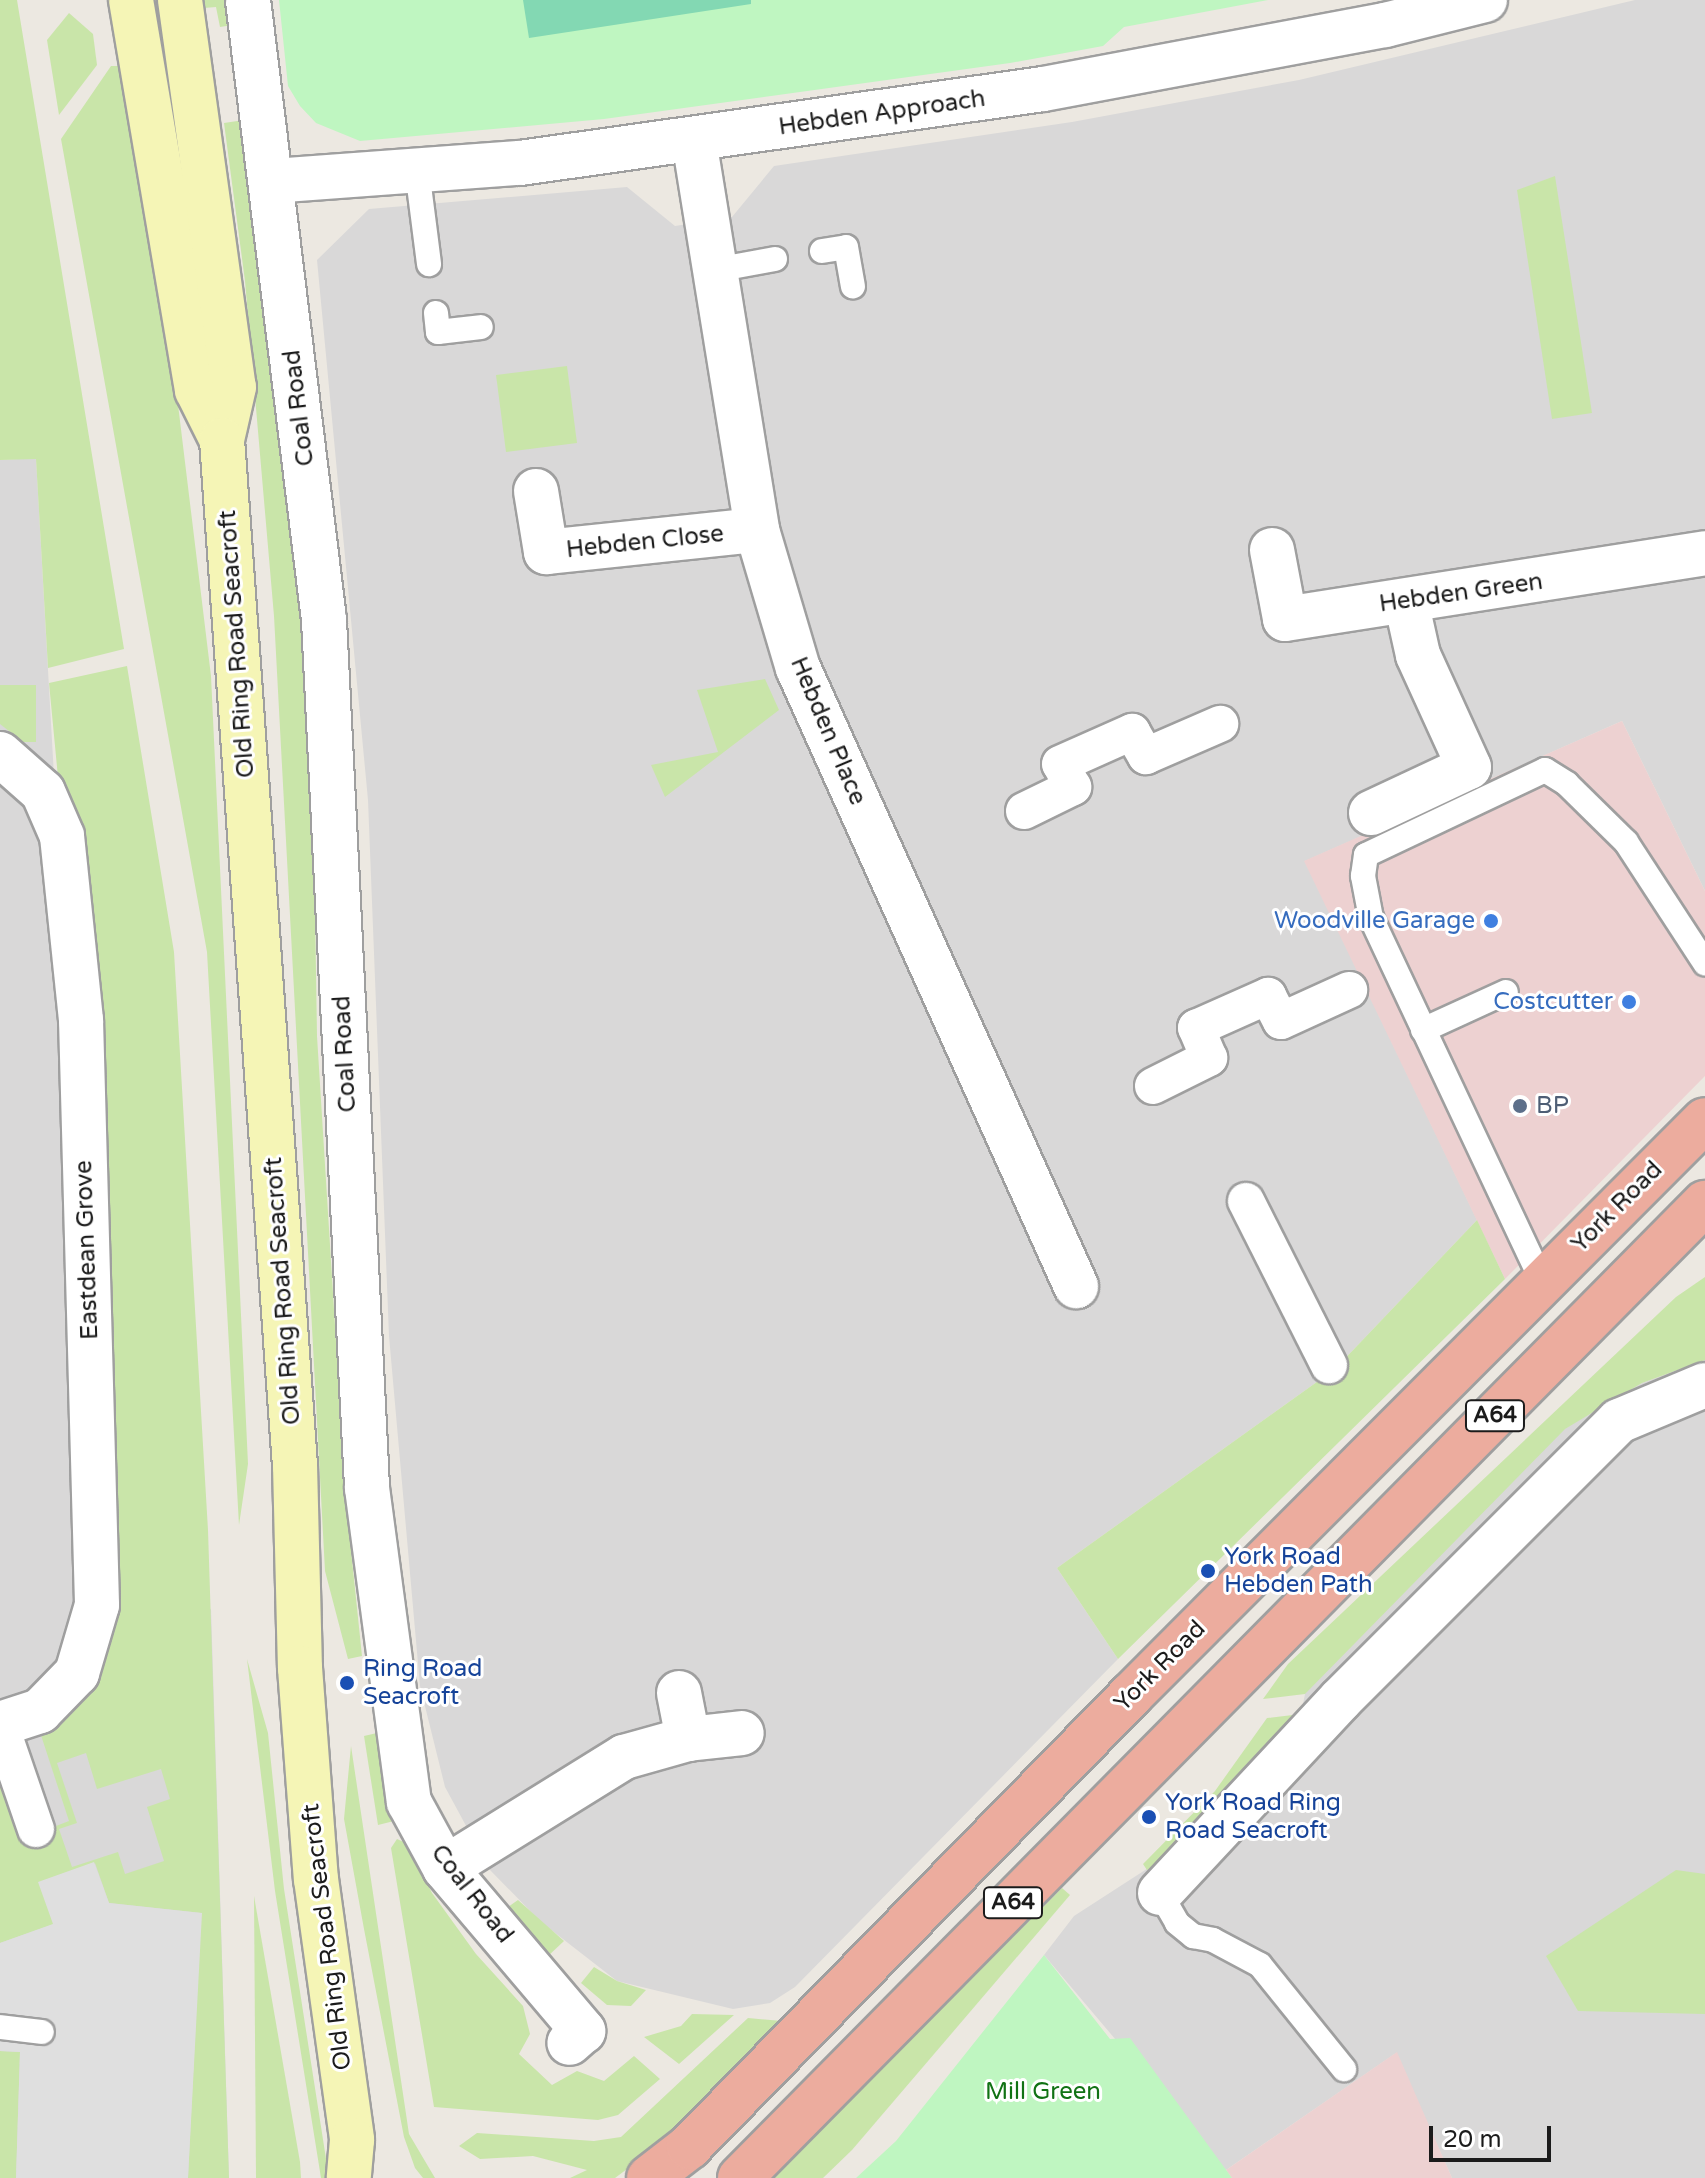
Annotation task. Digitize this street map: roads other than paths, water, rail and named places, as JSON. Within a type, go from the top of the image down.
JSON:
[{"type":"highway","name":"York Road","points":[[649,2178],[689,2147],[1542,1281],[1705,1120]]},
{"type":"highway","name":"A64","points":[[740,2178],[1705,1203]]},
{"type":"main road","name":"Old Ring Road Seacroft","points":[[131,0],[197,390],[222,440]]},
{"type":"main road","name":"Old Ring Road Seacroft","points":[[180,0],[234,387],[222,440],[295,1465],[303,1713],[316,1879],[350,2159],[378,2178]]},
{"type":"street","name":"Coal Road","points":[[248,0],[324,620],[367,1488],[409,1802],[445,1868],[583,2031],[569,2043]]},
{"type":"street","name":"Hebden Approach","points":[[272,181],[417,170],[694,140],[1053,87],[1385,25],[1485,0]]},
{"type":"street","name":"Hebden Place","points":[[694,140],[757,530],[798,668],[1076,1286]]},
{"type":"street","name":"Hebden Close","points":[[536,491],[546,552],[757,530]]},
{"type":"street","name":"Hebden Green","points":[[1272,550],[1285,619],[1705,553]]},
{"type":"street","points":[[1371,813],[1469,767],[1418,655],[1406,601]]},
{"type":"street","points":[[1024,811],[1073,787],[1060,764],[1132,732],[1146,756],[1220,724]]},
{"type":"street","name":"Eastdean Grove","points":[[0,754],[43,792],[62,836],[81,1020],[97,1605],[77,1673],[40,1711],[0,1724]]},
{"type":"street","points":[[1153,1086],[1209,1058],[1196,1028],[1268,996],[1281,1021],[1349,990]]},
{"type":"street","points":[[1246,1201],[1329,1365]]},
{"type":"street","points":[[1160,1893],[1341,1699],[1619,1421],[1705,1385]]},
{"type":"street","points":[[679,1693],[688,1739]]},
{"type":"street","points":[[0,1724],[36,1829]]},
{"type":"street","points":[[445,1868],[624,1757],[688,1739],[742,1733]]},
{"type":"lane","points":[[417,170],[429,264]]},
{"type":"lane","points":[[822,251],[846,247],[853,286]]},
{"type":"lane","points":[[715,270],[775,259]]},
{"type":"lane","points":[[436,313],[438,332],[481,327]]},
{"type":"lane","points":[[1542,1281],[1371,918],[1363,876],[1366,855],[1545,770],[1567,784],[1626,842],[1705,963]]},
{"type":"lane","points":[[1423,1030],[1506,992]]},
{"type":"lane","points":[[1160,1893],[1177,1923],[1193,1936],[1213,1940],[1260,1965],[1344,2069]]},
{"type":"lane","points":[[0,2027],[42,2032]]},
{"type":"place","name":"Woodville Garage","points":[[1491,921]]},
{"type":"place","name":"Costcutter","points":[[1629,1002]]},
{"type":"place","name":"BP","points":[[1520,1106]]},
{"type":"place","name":"York Road Hebden Path","points":[[1208,1571]]},
{"type":"place","name":"Ring Road Seacroft","points":[[347,1683]]},
{"type":"place","name":"York Road Ring Road Seacroft","points":[[1149,1817]]},
{"type":"park label","name":"Mill Green","points":[[1043,2092]]}]
